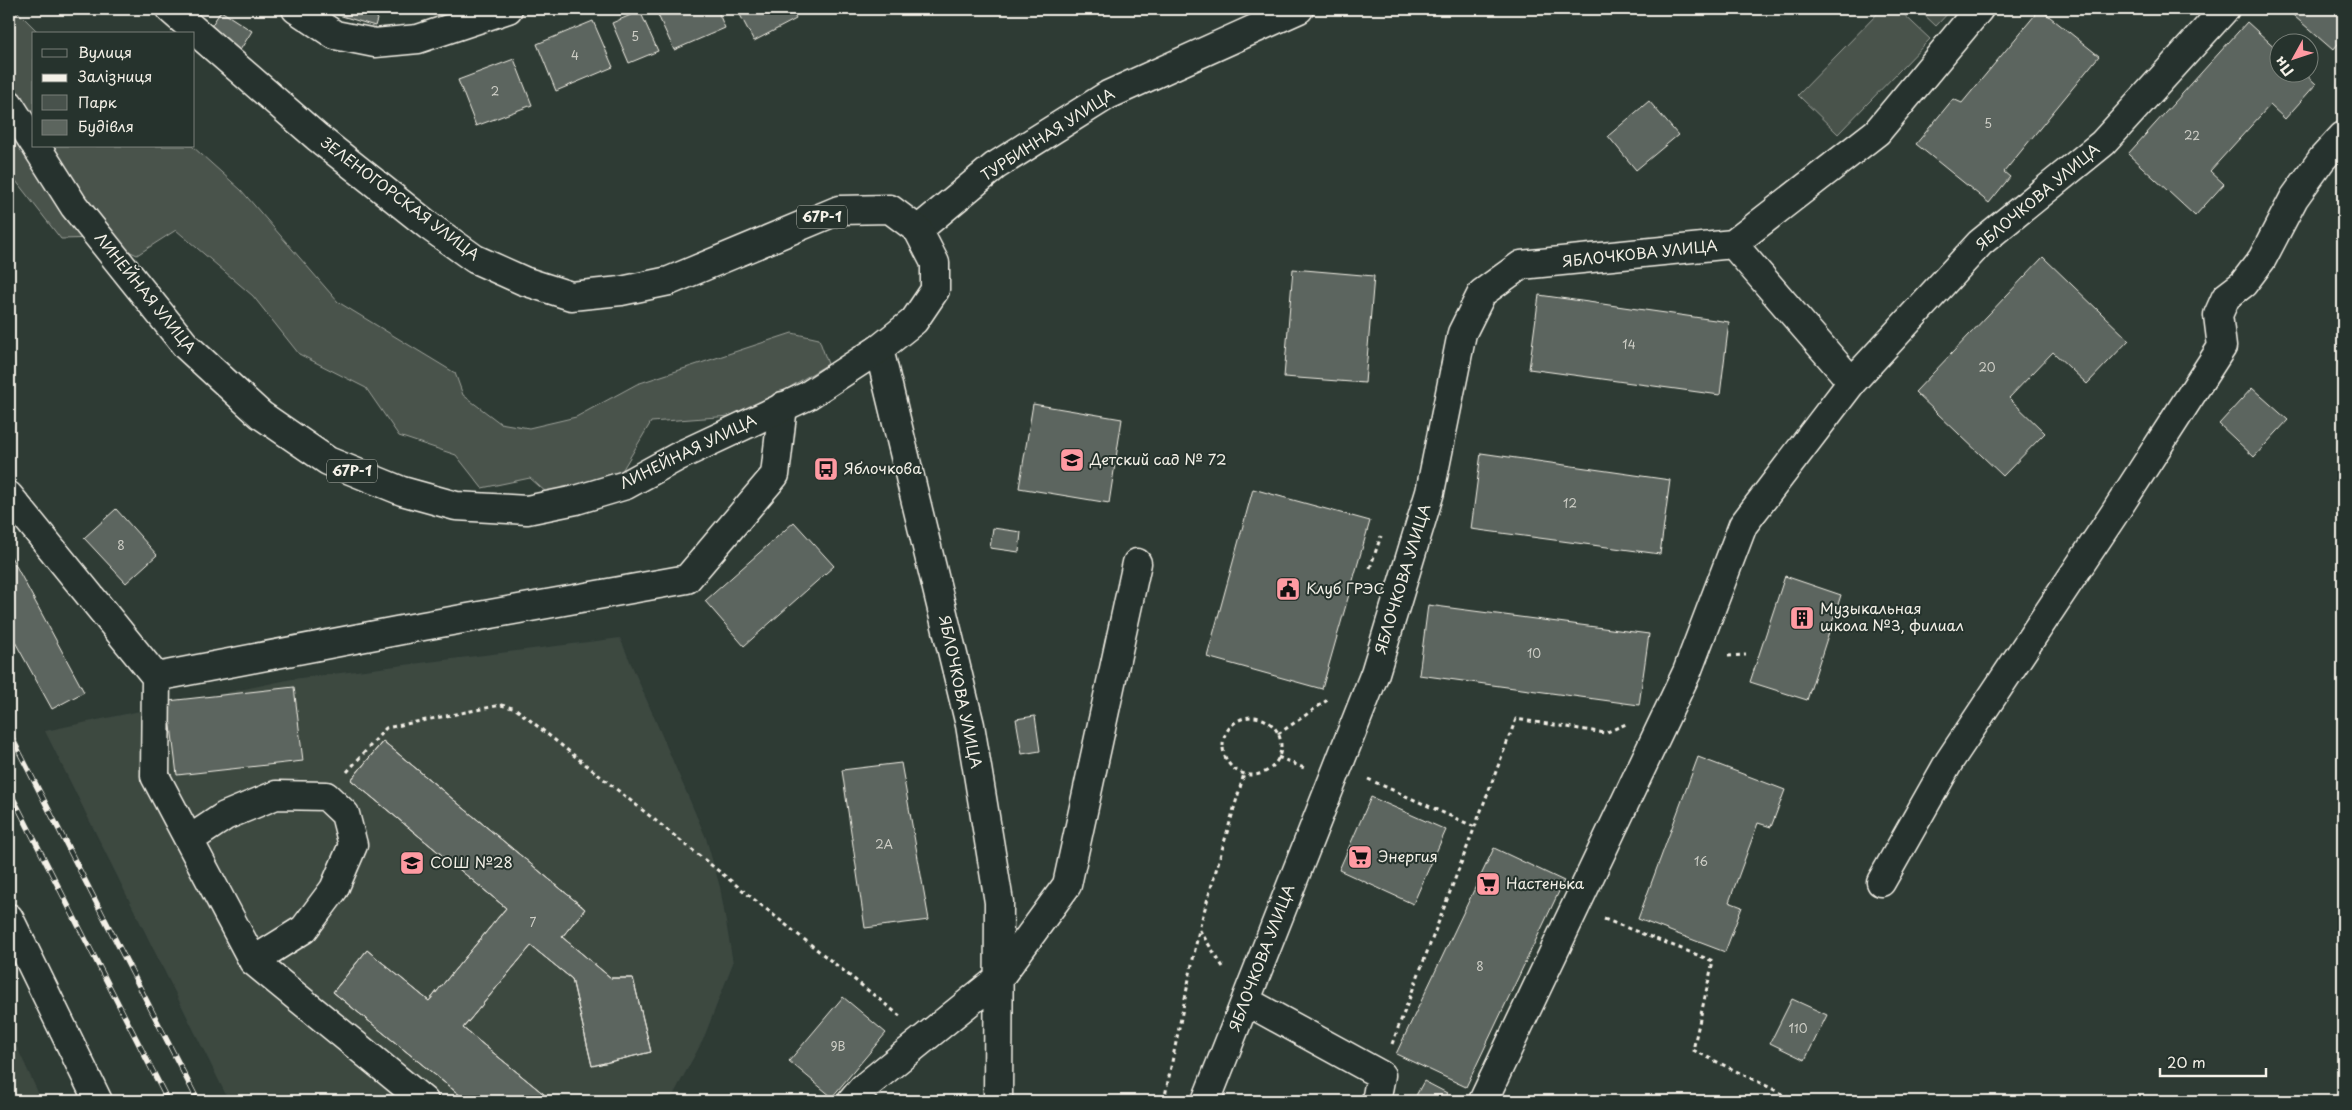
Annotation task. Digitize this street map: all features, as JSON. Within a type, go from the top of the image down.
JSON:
[{"type":"street","name":"ЗЕЛЕНОГОРСКАЯ УЛИЦА","points":[[170,9],[318,137],[429,226],[475,259],[524,281],[571,296],[620,291],[668,281],[726,259]]},
{"type":"street","points":[[296,9],[335,35],[375,43],[418,40],[508,9]]},
{"type":"street","name":"ТУРБИННАЯ УЛИЦА","points":[[918,230],[996,166],[1108,95],[1299,9]]},
{"type":"street","name":"ЯБЛОЧКОВА УЛИЦА","points":[[1206,1101],[1375,673],[1430,492],[1462,333],[1482,293],[1521,265],[1733,244],[1877,132],[1979,9]]},
{"type":"street","name":"ЯБЛОЧКОВА УЛИЦА","points":[[1733,244],[1852,382],[1980,243],[2103,143],[2225,9]]},
{"type":"street","points":[[9,104],[32,140]]},
{"type":"street","points":[[1881,882],[1950,760],[2114,514],[2222,346],[2218,315],[2226,297],[2243,284],[2262,259],[2294,198],[2322,159],[2343,136]]},
{"type":"street","name":"ЛИНЕЙНАЯ УЛИЦА","points":[[37,148],[74,206],[186,346],[261,415],[328,461],[402,491],[456,506],[528,510],[576,500],[626,485],[679,456],[807,396],[879,349],[914,321],[935,290],[935,263],[918,230],[890,209],[839,210],[726,259]]},
{"type":"street","name":"ЯБЛОЧКОВА УЛИЦА","points":[[879,349],[970,725],[999,902],[998,1101]]},
{"type":"street","points":[[1484,1101],[1687,672],[1743,525],[1852,382]]},
{"type":"street","points":[[156,677],[412,628],[687,579],[775,475],[783,406]]},
{"type":"street","points":[[9,496],[156,677],[155,776],[253,961],[424,1101]]},
{"type":"street","points":[[852,1101],[863,1088],[999,978],[1068,885],[1138,563]]},
{"type":"street","points":[[189,840],[225,816],[276,795],[326,796],[345,814],[353,845],[334,888],[304,929],[253,961]]},
{"type":"street","points":[[9,918],[98,1101]]},
{"type":"street","points":[[1246,1001],[1379,1088]]},
{"type":"path","points":[[1368,576],[1378,540],[1392,520],[1418,530]]},
{"type":"path","points":[[1278,734],[1334,695]]},
{"type":"path","points":[[326,796],[386,728],[501,705],[516,709],[926,1037]]},
{"type":"path","points":[[1245,717],[1255,717],[1273,726],[1281,744],[1276,762],[1263,773],[1244,774],[1236,770],[1225,756],[1223,747],[1228,728],[1245,717]]},
{"type":"path","points":[[1379,1088],[1516,719],[1605,733]]},
{"type":"path","points":[[1164,1101],[1199,929],[1244,774]]},
{"type":"path","points":[[1383,786],[1474,828]]},
{"type":"path","points":[[1575,908],[1713,961],[1693,1050],[1793,1099],[1793,1101]]},
{"type":"path","points":[[1199,929],[1246,1001]]},
{"type":"shaded area","name":"СОШ №28","points":[[620,638],[706,838],[720,887],[733,963],[703,1040],[670,1101],[229,1101],[45,731],[292,679]]},
{"type":"shaded area","points":[[9,1030],[42,1101],[9,1101]]},
{"type":"green space","points":[[9,9],[15,9],[38,32],[32,32],[32,148],[194,148],[241,190],[338,302],[455,373],[463,395],[500,423],[529,428],[576,417],[637,384],[792,333],[819,339],[828,364],[744,415],[651,422],[613,486],[565,509],[530,478],[482,488],[456,455],[399,436],[366,388],[299,354],[253,296],[176,230],[137,255],[101,238],[61,239],[9,172]]},
{"type":"green space","points":[[1882,9],[1898,9],[1930,39],[1838,134],[1798,95]]},
{"type":"green space","points":[[1918,9],[1952,9],[1936,26]]},
{"type":"building","points":[[322,9],[380,9],[375,26]]},
{"type":"building","points":[[671,9],[717,9],[725,28],[674,50],[658,15]]},
{"type":"building","points":[[737,9],[791,9],[796,19],[754,41]]},
{"type":"building","points":[[2040,9],[2099,56],[2004,172],[2010,177],[1989,203],[1916,144],[1953,99],[1962,103]]},
{"type":"building","points":[[2286,9],[2343,9],[2343,38],[2333,50],[2320,39],[2320,32],[2312,32]]},
{"type":"building","points":[[221,11],[252,31],[237,55],[206,34]]},
{"type":"building","points":[[640,11],[658,51],[629,63],[612,23]]},
{"type":"building","points":[[593,21],[613,67],[556,91],[537,44]]},
{"type":"building","points":[[2247,22],[2270,43],[2270,82],[2314,82],[2316,84],[2285,119],[2270,105],[2210,171],[2224,184],[2195,216],[2128,154]]},
{"type":"building","points":[[514,59],[532,105],[476,126],[458,80]]},
{"type":"building","points":[[1649,101],[1678,135],[1636,170],[1608,136]]},
{"type":"building","points":[[2043,257],[2129,340],[2087,384],[2053,352],[2009,398],[2045,433],[2003,476],[1915,392]]},
{"type":"building","points":[[1293,269],[1374,276],[1365,383],[1284,377]]},
{"type":"building","points":[[1539,295],[1729,322],[1720,395],[1529,369]]},
{"type":"building","points":[[2252,388],[2288,420],[2254,457],[2219,424]]},
{"type":"building","points":[[1033,404],[1122,419],[1109,503],[1019,488]]},
{"type":"building","points":[[1481,453],[1670,480],[1660,554],[1471,529]]},
{"type":"building","name":"Клуб ГРЭС","points":[[1253,489],[1370,521],[1322,689],[1207,657]]},
{"type":"building","points":[[116,509],[157,555],[126,583],[84,538]]},
{"type":"building","points":[[794,522],[834,566],[744,646],[705,601]]},
{"type":"building","points":[[993,528],[1021,532],[1019,552],[990,548]]},
{"type":"building","points":[[9,553],[84,692],[52,709],[9,631]]},
{"type":"building","name":"Музыкальная школа №3, филиал","points":[[1785,576],[1841,595],[1807,700],[1750,682]]},
{"type":"building","points":[[1428,605],[1649,634],[1639,705],[1419,675]]},
{"type":"building","points":[[294,687],[303,761],[177,775],[168,701]]},
{"type":"building","points":[[1035,716],[1040,751],[1022,754],[1016,719]]},
{"type":"building","name":"СОШ №28","points":[[383,741],[585,909],[562,937],[611,978],[633,978],[651,1052],[592,1066],[572,979],[531,946],[463,1028],[545,1095],[540,1101],[467,1101],[333,992],[367,950],[429,1001],[506,908],[351,780]]},
{"type":"building","name":"СОШ №28","points":[[383,741],[585,909],[562,937],[611,978],[633,978],[651,1052],[592,1066],[572,979],[531,946],[463,1028],[545,1095],[540,1101],[467,1101],[333,992],[367,950],[429,1001],[506,908],[351,780]]},
{"type":"building","points":[[1698,757],[1785,790],[1771,827],[1758,823],[1729,902],[1742,907],[1725,952],[1638,919]]},
{"type":"building","points":[[901,763],[929,920],[865,928],[842,770]]},
{"type":"building","points":[[1371,797],[1446,830],[1413,904],[1339,870]]},
{"type":"building","points":[[1494,848],[1564,881],[1466,1087],[1396,1054]]},
{"type":"building","points":[[843,997],[886,1033],[832,1097],[789,1061]]},
{"type":"building","points":[[1792,999],[1827,1015],[1805,1060],[1770,1043]]},
{"type":"building","points":[[1424,1081],[1447,1093],[1443,1101],[1413,1101]]},
{"type":"railway","points":[[9,732],[198,1101]]},
{"type":"railway","points":[[9,790],[168,1101]]},
{"type":"place","name":"Детский сад № 72","points":[[1072,460]]},
{"type":"place","name":"Яблочкова","points":[[826,469]]},
{"type":"place","name":"Клуб ГРЭС","points":[[1288,589]]},
{"type":"place","name":"Музыкальная школа №3, филиал","points":[[1802,618]]},
{"type":"place","name":"Энергия","points":[[1360,857]]},
{"type":"place","name":"СОШ №28","points":[[412,863]]},
{"type":"place","name":"Настенька","points":[[1488,884]]}]
